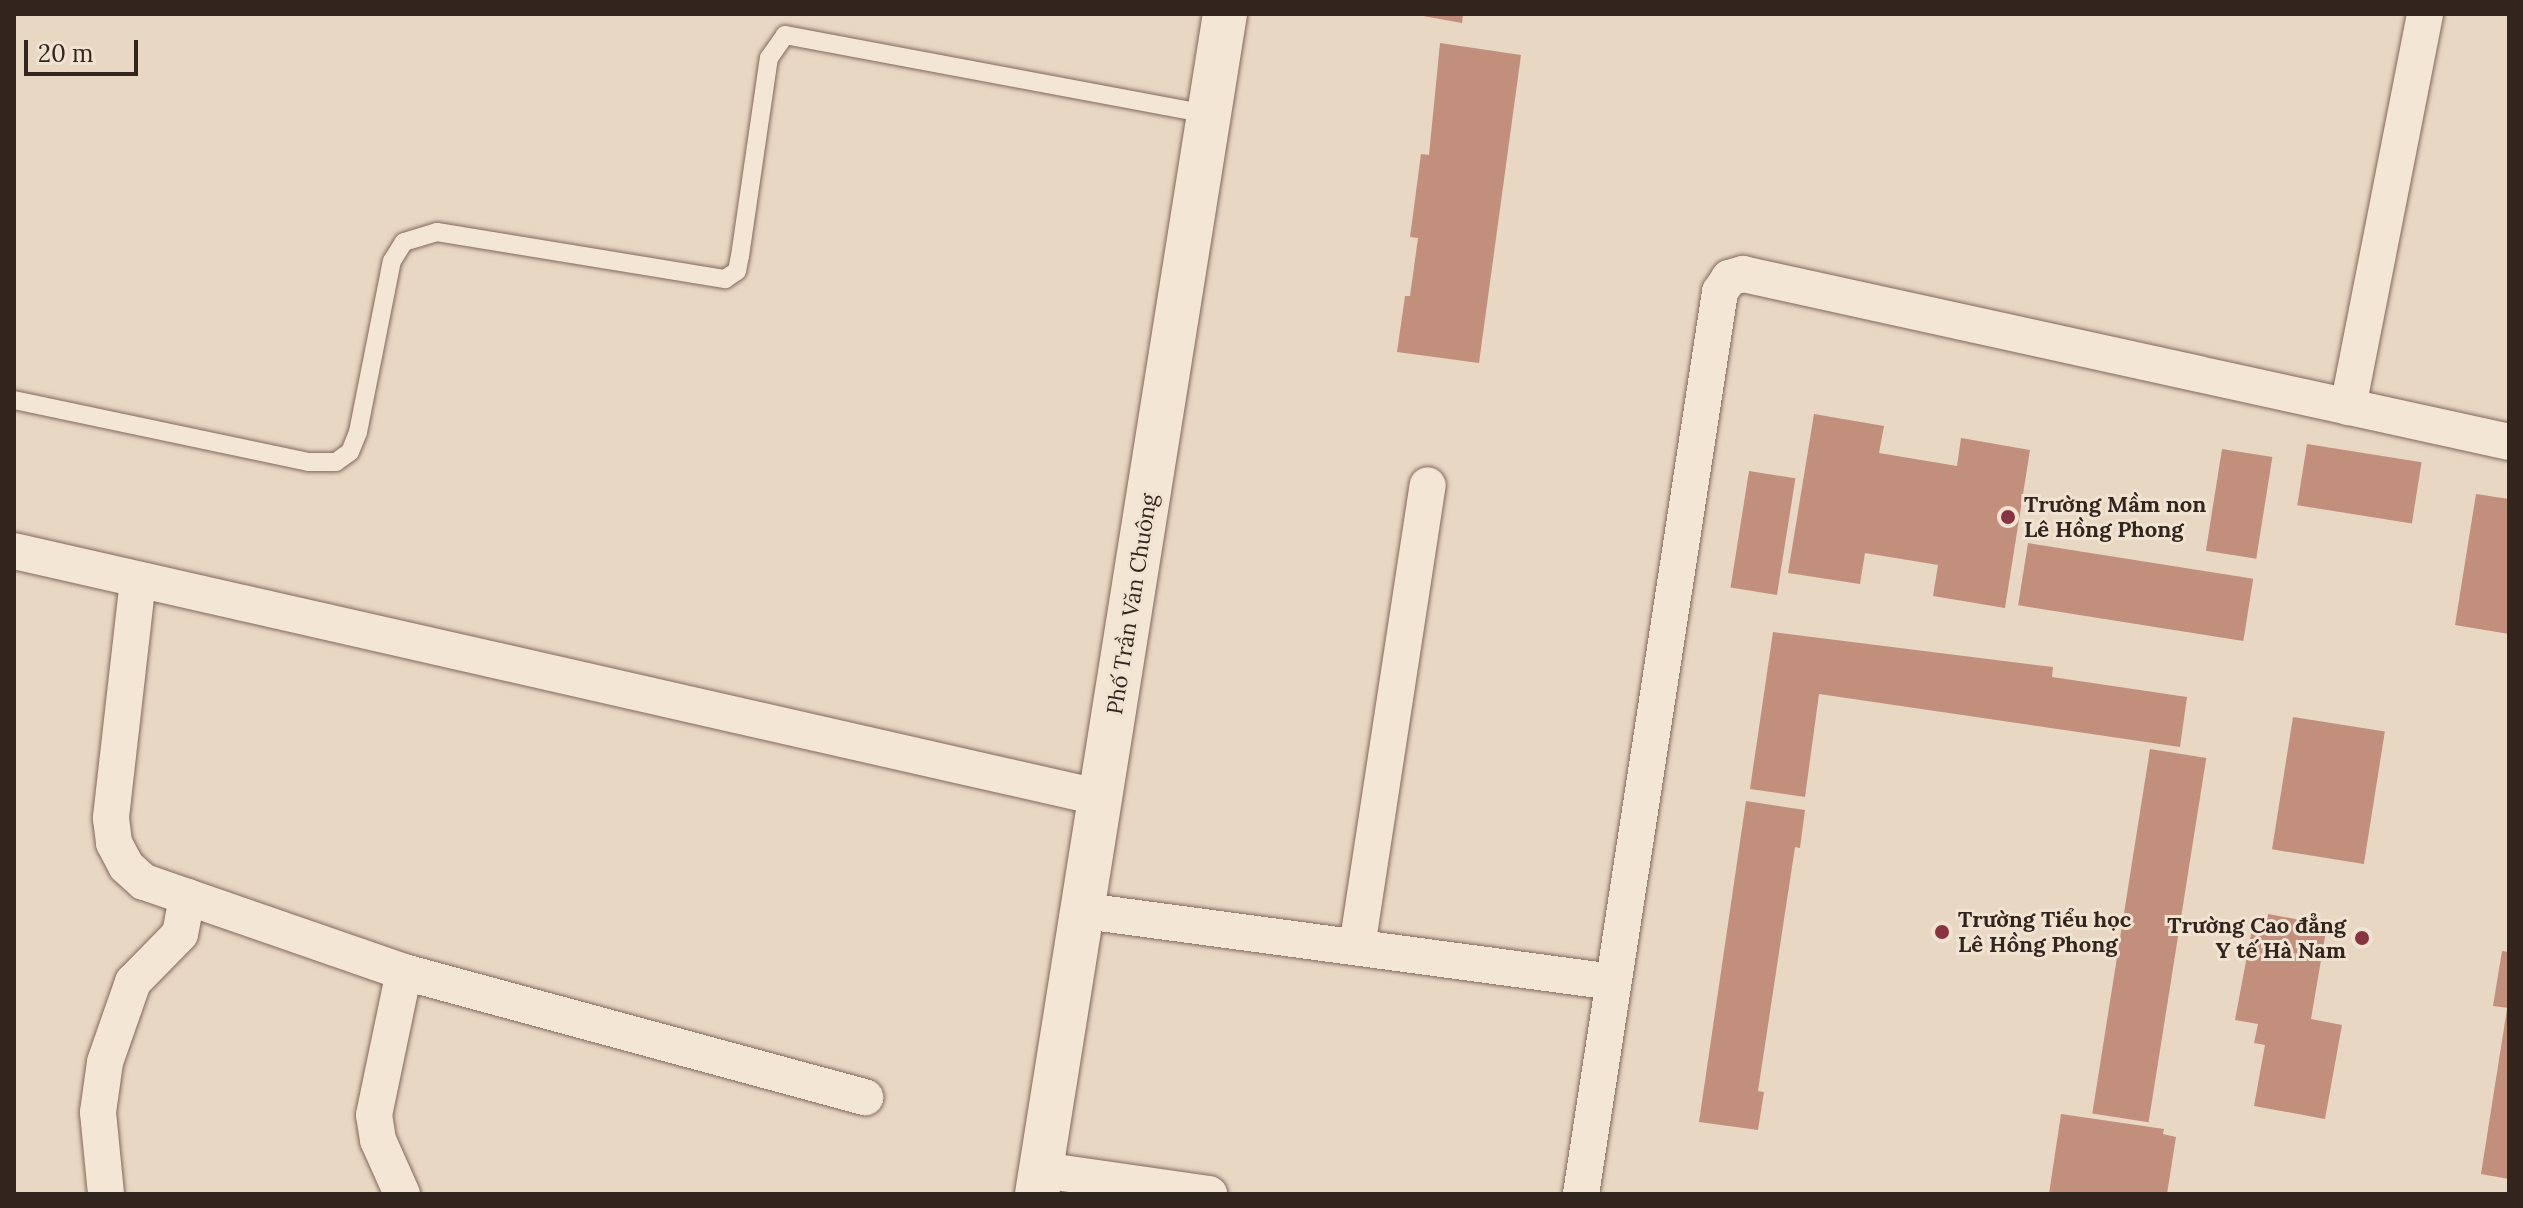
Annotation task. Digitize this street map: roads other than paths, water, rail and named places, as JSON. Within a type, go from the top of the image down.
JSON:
[{"type":"street","name":"Phố Trần Văn Chuông","points":[[1040,1182],[1225,14]]},
{"type":"street","points":[[2348,407],[2425,14]]},
{"type":"street","points":[[1581,1194],[1720,292],[1729,278],[1743,274],[2509,442]]},
{"type":"street","points":[[1357,947],[1428,485]]},
{"type":"street","points":[[14,551],[1102,798]]},
{"type":"street","points":[[138,580],[111,818],[114,843],[126,866],[144,882],[404,972],[865,1097]]},
{"type":"street","points":[[106,1194],[99,1084],[133,982],[180,934],[187,897]]},
{"type":"street","points":[[1085,911],[1613,982]]},
{"type":"street","points":[[402,1194],[378,1140],[374,1115],[404,972]]},
{"type":"street","points":[[1040,1182],[1209,1194]]},
{"type":"lane","points":[[14,400],[309,462],[336,462],[350,452],[358,432],[392,261],[404,242],[437,232],[725,279],[737,271],[740,256],[769,58],[785,35],[1208,114]]},
{"type":"place","name":"Trường Mầm non Lê Hồng Phong","points":[[2008,517]]},
{"type":"place","name":"Trường Tiểu học Lê Hồng Phong","points":[[1942,932]]},
{"type":"place","name":"Trường Cao đẳng Y tế Hà Nam","points":[[2362,938]]}]
